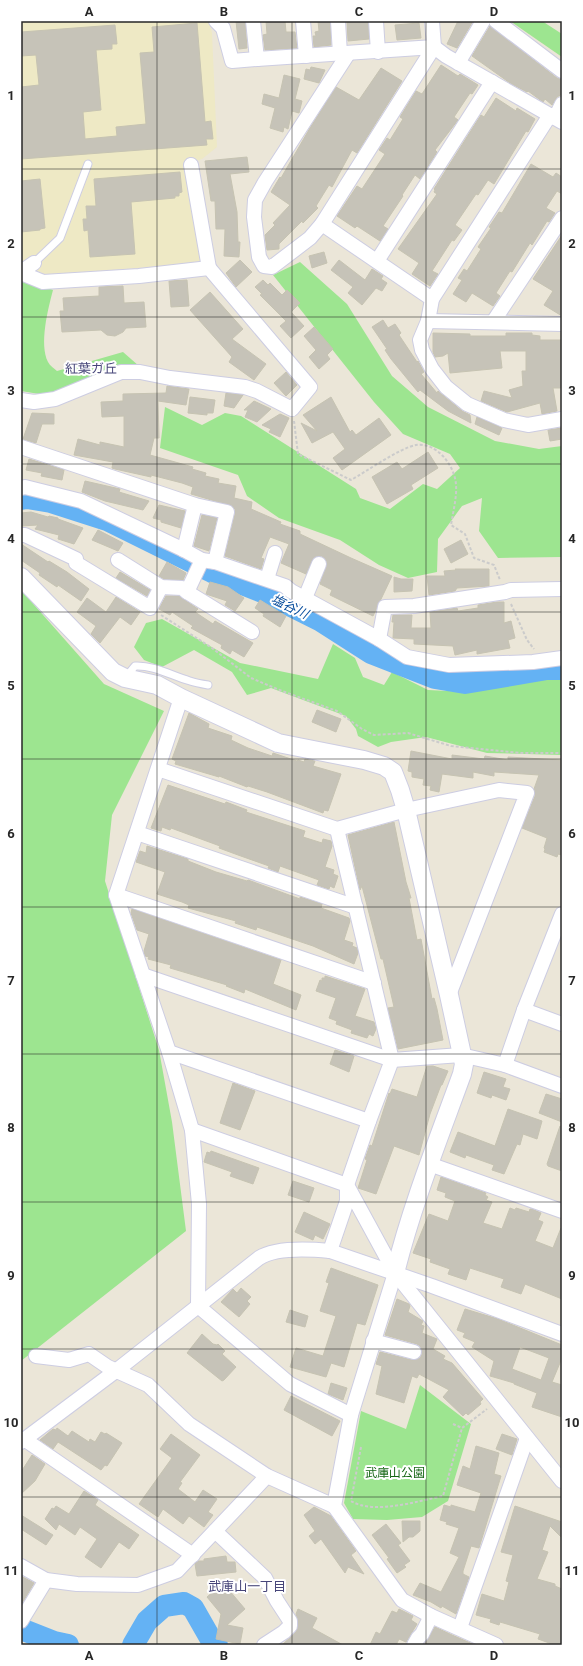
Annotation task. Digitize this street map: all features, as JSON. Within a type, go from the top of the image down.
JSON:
[{"type":"street","points":[[216,21],[223,28],[232,61],[434,47],[458,63],[555,118]]},
{"type":"street","points":[[253,21],[257,59]]},
{"type":"street","points":[[303,21],[306,56]]},
{"type":"street","points":[[338,21],[344,54],[255,200],[254,217],[259,257],[264,266],[272,267],[310,238],[322,224],[434,47],[432,21]]},
{"type":"street","points":[[376,21],[378,52]]},
{"type":"street","points":[[458,63],[483,21]]},
{"type":"street","points":[[496,21],[562,71]]},
{"type":"street","points":[[377,261],[492,82]]},
{"type":"street","points":[[562,104],[555,118],[432,299],[428,321],[420,340],[422,350],[432,369],[446,387],[468,404],[504,420],[528,425],[562,419]]},
{"type":"street","points":[[21,400],[34,402],[55,399],[121,372],[140,372],[170,378],[257,390],[292,409],[310,387],[209,268],[191,165]]},
{"type":"street","points":[[493,322],[562,218]]},
{"type":"street","points":[[322,224],[432,299]]},
{"type":"street","points":[[21,272],[34,263]]},
{"type":"street","points":[[21,272],[43,282],[139,276],[209,268]]},
{"type":"street","points":[[428,321],[562,324]]},
{"type":"street","points":[[21,447],[195,505],[227,512],[209,561],[187,592]]},
{"type":"street","points":[[21,488],[81,501],[209,561],[285,586],[291,591],[379,639],[407,657],[449,665],[544,661],[562,658]]},
{"type":"street","points":[[184,550],[195,505]]},
{"type":"street","points":[[21,535],[25,535],[76,559],[76,563],[150,608],[161,587]]},
{"type":"street","points":[[267,580],[276,553]]},
{"type":"street","points":[[118,560],[161,587],[182,588],[252,632]]},
{"type":"street","points":[[306,598],[319,564]]},
{"type":"street","points":[[21,577],[113,672],[125,678],[157,685],[278,743],[364,760],[384,766],[393,772],[400,790],[406,810],[464,1064],[462,1074],[429,1164],[401,1249],[395,1273],[351,1414],[334,1506]]},
{"type":"street","points":[[379,639],[385,607],[414,606],[511,590],[562,589]]},
{"type":"street","points":[[182,698],[116,895],[169,1052],[192,1130],[199,1204],[198,1306]]},
{"type":"street","points":[[158,769],[337,830],[406,810],[499,790],[528,793],[449,995]]},
{"type":"street","points":[[330,1251],[346,1201],[347,1185],[392,1060],[337,830]]},
{"type":"street","points":[[136,833],[356,908]]},
{"type":"street","points":[[116,895],[374,983]]},
{"type":"street","points":[[505,1065],[524,1010],[557,939],[562,914]]},
{"type":"street","points":[[143,975],[392,1060],[461,1055],[505,1065],[562,1086]]},
{"type":"street","points":[[524,1010],[562,1024]]},
{"type":"street","points":[[169,1052],[369,1121]]},
{"type":"street","points":[[192,1130],[347,1185],[395,1273],[562,1481]]},
{"type":"street","points":[[429,1164],[562,1211]]},
{"type":"street","points":[[193,1555],[23,1440],[117,1370],[265,1254],[278,1251],[330,1251],[562,1334]]},
{"type":"street","points":[[198,1306],[290,1384],[351,1414]]},
{"type":"street","points":[[373,1341],[414,1352]]},
{"type":"street","points":[[36,1356],[69,1360],[89,1354],[108,1367],[148,1385],[189,1424],[267,1476],[334,1506],[397,1595],[409,1605],[496,1645]]},
{"type":"street","points":[[460,1628],[527,1438]]},
{"type":"street","points":[[21,1566],[46,1580],[77,1584],[138,1585],[177,1571],[267,1476]]},
{"type":"street","points":[[215,1531],[265,1578],[290,1621],[290,1626],[284,1632],[264,1645]]},
{"type":"street","points":[[21,1621],[46,1580]]},
{"type":"street","points":[[414,1645],[422,1634],[431,1616]]},
{"type":"lane","points":[[34,263],[60,238],[88,164]]},
{"type":"lane","points":[[125,678],[135,666],[141,666],[156,669],[190,681],[208,685]]},
{"type":"path","points":[[292,409],[298,454],[351,480],[402,451],[417,445],[430,448],[441,453],[452,468],[456,485],[451,525],[465,534],[474,558],[494,565],[527,640],[544,661]]},
{"type":"path","points":[[150,608],[212,648],[251,678],[337,711],[362,729],[374,735],[408,733],[451,746],[522,753],[562,753]]},
{"type":"path","points":[[361,1447],[351,1501],[362,1506],[376,1507],[411,1503],[443,1496],[462,1428],[498,1401]]},
{"type":"path","points":[[453,1424],[462,1428]]},
{"type":"shaded area","points":[[21,21],[209,21],[212,33],[217,147],[202,159],[187,164],[201,263],[47,275],[21,264]]},
{"type":"green space","points":[[510,21],[542,21],[562,34],[562,57]]},
{"type":"green space","points":[[300,262],[347,304],[392,376],[428,407],[495,441],[539,449],[562,446],[562,557],[498,558],[479,531],[482,498],[462,506],[438,539],[437,572],[408,578],[379,565],[340,540],[279,518],[247,496],[238,475],[160,448],[165,407],[202,425],[225,413],[241,416],[356,489],[360,498],[390,509],[423,484],[437,489],[460,468],[450,454],[403,434],[374,402],[273,275]]},
{"type":"green space","points":[[21,278],[53,290],[45,326],[44,346],[45,355],[48,362],[57,371],[123,352],[139,366],[74,389],[39,394],[21,391]]},
{"type":"green space","points":[[21,590],[104,684],[164,711],[112,815],[105,881],[159,1050],[172,1122],[186,1231],[21,1361]]},
{"type":"green space","points":[[162,619],[240,663],[318,679],[333,644],[355,658],[363,677],[384,685],[392,672],[428,690],[468,692],[502,683],[562,675],[562,755],[487,753],[426,737],[391,742],[378,747],[358,736],[356,729],[346,716],[271,688],[247,695],[232,672],[194,650],[162,667],[144,660],[134,647],[146,623]]},
{"type":"green space","name":"武庫山公園","points":[[420,1385],[471,1424],[448,1501],[422,1517],[387,1520],[353,1519],[344,1503],[361,1411],[406,1429]]},
{"type":"building","points":[[236,21],[245,21],[247,48],[239,49]]},
{"type":"building","points":[[266,21],[285,21],[286,32],[295,32],[297,48],[265,50],[263,35],[267,34]]},
{"type":"building","points":[[318,21],[330,21],[331,45],[314,47],[313,36],[316,36],[315,32],[319,31]]},
{"type":"building","points":[[347,21],[368,21],[369,39],[348,41]]},
{"type":"building","points":[[458,21],[473,21],[457,48],[447,44]]},
{"type":"building","points":[[197,23],[205,122],[211,121],[213,139],[206,139],[207,145],[21,159],[21,87],[39,85],[36,55],[21,56],[21,32],[115,25],[117,44],[112,44],[112,49],[96,50],[101,110],[83,112],[85,139],[117,136],[116,127],[146,124],[140,53],[154,52],[152,27]]},
{"type":"building","points":[[419,23],[421,38],[397,40],[395,25]]},
{"type":"building","points":[[490,26],[557,78],[562,79],[562,94],[557,97],[552,105],[545,99],[543,102],[528,91],[527,92],[510,83],[472,56]]},
{"type":"building","points":[[441,65],[458,76],[460,74],[478,85],[472,94],[470,93],[454,117],[458,120],[435,150],[437,152],[420,179],[415,175],[402,195],[403,196],[383,226],[388,229],[380,241],[357,226],[355,228],[337,216],[357,186],[362,189],[385,154],[379,150],[387,138],[390,140],[403,119],[400,117],[416,91],[422,94]]},
{"type":"building","points":[[311,67],[325,70],[319,83],[304,79],[306,69],[310,70]]},
{"type":"building","points":[[381,68],[402,81],[357,153],[352,150],[332,187],[329,185],[316,206],[318,208],[303,223],[302,221],[279,244],[279,249],[267,250],[265,235],[275,225],[273,223],[290,205],[271,192],[280,177],[281,178],[310,128],[336,87],[359,100]]},
{"type":"building","points":[[284,75],[300,79],[295,99],[302,101],[299,113],[292,111],[288,129],[284,127],[283,132],[270,128],[275,108],[262,104],[264,94],[279,98]]},
{"type":"building","points":[[496,98],[516,111],[517,108],[535,119],[528,132],[526,131],[494,184],[488,180],[478,195],[476,194],[455,225],[462,230],[454,241],[452,240],[432,271],[438,274],[430,286],[412,274],[419,263],[398,249],[437,194],[434,192],[434,189],[481,115],[484,117]]},
{"type":"building","points":[[247,157],[249,172],[230,174],[237,212],[238,242],[240,242],[239,257],[224,256],[225,229],[216,229],[215,201],[211,201],[205,161]]},
{"type":"building","points":[[531,164],[553,177],[556,173],[562,177],[562,194],[557,191],[546,208],[555,213],[549,222],[547,221],[532,245],[530,243],[512,272],[510,271],[496,293],[500,296],[493,306],[472,293],[466,302],[453,294],[462,280],[458,278],[464,269],[467,271],[481,249],[478,247],[491,228],[489,227],[499,212],[502,213]]},
{"type":"building","points":[[180,172],[182,192],[179,193],[179,196],[175,196],[175,198],[131,202],[135,254],[90,257],[88,230],[84,231],[83,219],[87,219],[86,206],[96,206],[94,179]]},
{"type":"building","points":[[40,179],[45,228],[21,232],[21,181]]},
{"type":"building","points":[[562,235],[562,316],[544,305],[553,291],[533,279]]},
{"type":"building","points":[[324,252],[327,263],[312,268],[309,256]]},
{"type":"building","points":[[240,260],[252,272],[236,287],[226,273]]},
{"type":"building","points":[[339,260],[365,280],[372,269],[383,276],[381,279],[387,283],[382,291],[376,288],[362,305],[348,293],[353,287],[331,270]]},
{"type":"building","points":[[187,280],[189,306],[171,307],[169,281]]},
{"type":"building","points":[[263,280],[268,285],[270,283],[282,295],[287,290],[300,303],[291,312],[304,326],[291,338],[280,326],[286,321],[260,295],[262,294],[255,287]]},
{"type":"building","points":[[123,286],[124,303],[144,302],[146,327],[126,328],[123,332],[115,336],[107,335],[101,330],[62,332],[60,311],[64,311],[63,298],[99,296],[99,287]]},
{"type":"building","points":[[210,292],[243,329],[232,339],[266,364],[254,380],[229,362],[232,357],[190,310]]},
{"type":"building","points":[[383,320],[388,328],[395,324],[401,333],[399,335],[424,372],[421,374],[437,393],[438,391],[462,411],[470,415],[471,423],[448,411],[420,390],[418,392],[391,359],[385,350],[387,349],[372,327]]},
{"type":"building","points":[[314,327],[333,349],[327,355],[330,359],[319,369],[309,357],[316,350],[304,336]]},
{"type":"building","points":[[433,333],[470,334],[470,336],[506,336],[506,333],[532,333],[532,335],[540,336],[540,340],[562,340],[562,388],[553,388],[557,411],[542,414],[540,403],[507,412],[481,401],[484,391],[512,398],[509,390],[523,386],[522,371],[526,371],[526,351],[500,351],[502,368],[450,373],[448,353],[443,356],[435,357],[433,352]]},
{"type":"building","points":[[286,372],[297,385],[286,396],[274,383]]},
{"type":"building","points":[[167,386],[189,389],[186,405],[158,401],[159,438],[154,438],[150,455],[193,467],[192,469],[206,473],[205,476],[219,479],[218,483],[236,486],[234,498],[252,502],[251,509],[281,522],[280,524],[300,531],[300,534],[392,576],[373,616],[330,595],[332,590],[320,584],[327,563],[322,556],[314,558],[306,574],[281,563],[289,544],[270,537],[261,558],[264,559],[261,569],[225,556],[235,514],[235,509],[232,506],[191,494],[193,487],[182,483],[151,475],[151,477],[115,469],[112,468],[113,462],[74,455],[78,439],[100,445],[100,442],[124,447],[124,416],[102,417],[101,402],[123,401],[123,394],[166,393]]},
{"type":"building","points":[[226,393],[243,395],[234,408],[224,406]]},
{"type":"building","points":[[190,397],[215,400],[213,413],[207,413],[207,415],[188,413]]},
{"type":"building","points":[[331,397],[350,432],[352,430],[356,435],[379,418],[391,435],[342,470],[333,458],[345,449],[333,432],[312,443],[301,423],[317,431],[303,415]]},
{"type":"building","points":[[254,401],[271,409],[257,422],[245,417],[248,410],[244,410]]},
{"type":"building","points":[[32,413],[54,414],[54,424],[42,424],[36,443],[23,439]]},
{"type":"building","points":[[280,414],[289,418],[280,437],[269,432],[271,429],[262,425]]},
{"type":"building","points":[[477,417],[502,428],[499,435],[475,424]]},
{"type":"building","points":[[562,428],[562,439],[550,441],[548,430]]},
{"type":"building","points":[[428,452],[438,468],[411,485],[413,489],[387,504],[372,477],[397,462],[402,469]]},
{"type":"building","points":[[29,459],[64,470],[62,480],[41,476],[42,473],[26,470]]},
{"type":"building","points":[[85,481],[120,489],[119,492],[149,501],[143,510],[105,501],[82,492]]},
{"type":"building","points":[[159,505],[185,511],[181,528],[153,518]]},
{"type":"building","points":[[31,512],[58,518],[83,528],[74,544],[58,539],[59,535],[35,529],[38,525],[21,526],[21,513]]},
{"type":"building","points":[[202,515],[217,518],[209,551],[194,546]]},
{"type":"building","points":[[98,530],[123,543],[118,551],[92,540]]},
{"type":"building","points":[[461,540],[468,554],[451,563],[444,549]]},
{"type":"building","points":[[21,544],[48,562],[49,561],[67,572],[89,589],[81,601],[58,585],[57,587],[39,575],[40,573],[21,560]]},
{"type":"building","points":[[167,562],[186,573],[183,580],[164,579],[159,576]]},
{"type":"building","points":[[455,569],[489,569],[489,586],[457,588],[455,591],[429,595],[427,576],[445,576],[444,571],[456,570]]},
{"type":"building","points":[[120,572],[150,590],[147,596],[116,578]]},
{"type":"building","points":[[394,577],[401,579],[413,579],[412,591],[394,592]]},
{"type":"building","points":[[210,582],[228,587],[244,598],[235,611],[225,605],[227,601],[206,594]]},
{"type":"building","points":[[166,596],[179,596],[198,609],[195,612],[213,624],[215,621],[253,643],[244,657],[232,650],[230,654],[221,648],[222,645],[191,628],[193,626],[172,612],[170,615],[159,609]]},
{"type":"building","points":[[116,597],[140,612],[131,625],[120,617],[100,643],[91,634],[96,626],[77,612],[87,598],[106,612]]},
{"type":"building","points":[[260,600],[286,616],[280,627],[263,616],[264,614],[255,608]]},
{"type":"building","points":[[504,602],[504,623],[511,621],[515,638],[508,640],[510,648],[477,654],[477,650],[455,655],[453,646],[414,644],[414,639],[393,638],[393,615],[412,615],[411,628],[431,628],[430,612],[457,608],[458,611],[478,608],[478,605]]},
{"type":"building","points":[[317,710],[341,719],[336,732],[312,722]]},
{"type":"building","points":[[189,713],[209,724],[208,728],[232,736],[231,740],[248,748],[272,756],[273,753],[297,761],[304,762],[305,759],[315,761],[313,766],[341,774],[328,811],[324,810],[323,813],[219,776],[175,764],[176,761],[172,759]]},
{"type":"building","points":[[411,751],[452,759],[452,755],[484,759],[485,756],[508,760],[508,757],[561,760],[562,855],[558,854],[557,857],[544,852],[547,838],[522,828],[535,796],[534,789],[539,775],[494,772],[494,776],[473,772],[473,778],[442,774],[439,792],[430,790],[431,786],[423,785],[424,779],[412,777],[412,772],[408,771]]},
{"type":"building","points":[[168,785],[225,804],[226,802],[247,810],[246,812],[305,831],[303,837],[322,843],[323,839],[331,841],[332,846],[325,867],[334,870],[333,874],[338,876],[334,888],[330,886],[329,889],[317,885],[319,880],[280,866],[278,872],[268,868],[269,866],[219,848],[220,846],[171,828],[170,830],[162,827],[161,831],[151,828]]},
{"type":"building","points":[[394,822],[406,882],[411,898],[409,898],[417,940],[421,939],[432,999],[434,998],[437,1009],[443,1040],[398,1049],[388,1008],[394,1007],[383,959],[381,959],[362,886],[360,890],[348,835]]},
{"type":"building","points":[[147,846],[188,859],[188,861],[216,872],[247,881],[248,880],[300,899],[300,897],[322,904],[321,908],[349,918],[350,921],[344,940],[353,943],[352,946],[357,948],[358,953],[354,964],[313,946],[257,927],[256,930],[235,923],[236,921],[188,908],[189,905],[157,894],[165,872],[136,862],[140,851],[146,853]]},
{"type":"building","points":[[132,909],[281,960],[273,984],[301,995],[296,1010],[245,989],[244,993],[226,986],[227,985],[170,968],[171,965],[148,959],[149,957],[145,956],[144,951],[149,934],[137,930],[131,913]]},
{"type":"building","points":[[325,976],[365,989],[355,1016],[374,1022],[376,1029],[373,1036],[369,1034],[367,1038],[351,1033],[352,1030],[336,1024],[337,1021],[329,1018],[336,998],[316,991],[320,980],[322,981],[322,978],[325,978]]},
{"type":"building","points":[[335,1050],[354,1056],[349,1072],[330,1064]]},
{"type":"building","points":[[427,1066],[433,1066],[448,1071],[430,1114],[419,1155],[394,1146],[376,1194],[358,1188],[367,1160],[365,1159],[370,1145],[372,1146],[389,1093],[390,1094],[392,1089],[417,1097]]},
{"type":"building","points":[[484,1072],[506,1079],[503,1087],[510,1089],[506,1100],[492,1095],[491,1098],[477,1093]]},
{"type":"building","points":[[233,1083],[255,1091],[240,1130],[220,1123]]},
{"type":"building","points":[[546,1094],[562,1099],[562,1122],[539,1113]]},
{"type":"building","points":[[508,1109],[542,1121],[537,1139],[523,1134],[520,1145],[517,1144],[504,1174],[492,1170],[494,1165],[466,1155],[465,1158],[450,1152],[458,1132],[495,1146]]},
{"type":"building","points":[[560,1126],[562,1127],[562,1171],[548,1166],[547,1164]]},
{"type":"building","points":[[211,1151],[259,1168],[253,1184],[230,1176],[232,1172],[204,1162],[207,1152],[210,1153]]},
{"type":"building","points":[[441,1177],[486,1193],[485,1195],[488,1197],[486,1200],[492,1202],[483,1223],[502,1229],[510,1208],[515,1210],[516,1208],[529,1212],[530,1209],[532,1209],[541,1213],[538,1220],[543,1222],[535,1241],[553,1248],[562,1228],[562,1299],[525,1284],[521,1294],[501,1287],[504,1279],[470,1268],[466,1280],[448,1274],[450,1269],[430,1262],[431,1259],[413,1253],[429,1214],[448,1221],[455,1201],[445,1197],[446,1193],[437,1190]]},
{"type":"building","points":[[293,1181],[314,1188],[309,1202],[288,1195]]},
{"type":"building","points":[[304,1212],[330,1224],[323,1239],[315,1235],[313,1240],[295,1232]]},
{"type":"building","points":[[331,1268],[378,1285],[365,1325],[357,1323],[344,1367],[331,1363],[326,1377],[290,1367],[296,1348],[323,1356],[336,1316],[320,1311],[329,1283],[326,1282]]},
{"type":"building","points":[[241,1288],[251,1297],[247,1301],[250,1304],[239,1317],[221,1302],[233,1289],[237,1293]]},
{"type":"building","points":[[397,1299],[409,1304],[410,1306],[408,1312],[423,1321],[421,1325],[424,1326],[422,1333],[437,1339],[433,1349],[445,1356],[443,1359],[452,1363],[483,1399],[480,1402],[481,1404],[468,1415],[466,1413],[463,1416],[443,1397],[449,1390],[419,1374],[417,1378],[412,1376],[404,1403],[376,1394],[382,1366],[376,1364],[380,1352],[412,1360],[420,1358],[422,1354],[420,1346],[417,1344],[385,1335]]},
{"type":"building","points":[[465,1309],[498,1319],[562,1345],[562,1358],[552,1382],[562,1385],[562,1417],[532,1407],[537,1393],[514,1383],[490,1376],[494,1361],[472,1347],[475,1342],[463,1337],[465,1333],[457,1330]],"holes":[[[520,1347],[549,1358],[541,1380],[512,1369]]]},
{"type":"building","points":[[290,1310],[308,1316],[305,1327],[286,1322]]},
{"type":"building","points":[[202,1334],[213,1344],[218,1344],[225,1351],[222,1354],[236,1367],[222,1381],[187,1353]]},
{"type":"building","points":[[331,1383],[347,1388],[343,1400],[328,1394]]},
{"type":"building","points":[[291,1396],[340,1421],[332,1436],[284,1410]]},
{"type":"building","points":[[57,1428],[68,1436],[72,1431],[89,1442],[90,1439],[95,1442],[101,1432],[106,1433],[122,1443],[107,1466],[105,1465],[101,1470],[58,1442],[53,1449],[40,1440],[53,1429],[56,1430]]},
{"type":"building","points":[[171,1434],[200,1455],[180,1482],[182,1483],[178,1489],[195,1502],[203,1490],[217,1499],[208,1512],[213,1515],[204,1527],[189,1516],[183,1524],[163,1509],[158,1517],[139,1504],[172,1458],[160,1449]]},
{"type":"building","points":[[502,1434],[517,1439],[512,1455],[496,1449]]},
{"type":"building","points":[[476,1446],[499,1453],[494,1474],[501,1476],[479,1548],[471,1546],[463,1571],[463,1574],[469,1577],[456,1614],[442,1606],[441,1608],[431,1602],[413,1595],[420,1583],[441,1592],[459,1557],[450,1553],[459,1528],[446,1524],[447,1522],[440,1520],[444,1505],[451,1507],[451,1505],[475,1512],[481,1493],[457,1485],[463,1466],[470,1469]]},
{"type":"building","points":[[32,1455],[45,1464],[35,1481],[21,1494],[21,1472]]},
{"type":"building","points":[[84,1491],[98,1500],[95,1505],[139,1535],[129,1549],[119,1542],[101,1568],[85,1557],[97,1539],[80,1527],[75,1535],[59,1524],[56,1530],[45,1519],[52,1508],[54,1509],[56,1506],[69,1514]]},
{"type":"building","points":[[515,1506],[562,1522],[562,1538],[550,1526],[542,1550],[548,1552],[537,1579],[555,1584],[555,1586],[562,1589],[562,1645],[555,1645],[538,1639],[540,1634],[500,1622],[499,1625],[490,1622],[491,1619],[476,1615],[482,1594],[504,1601],[509,1582],[506,1581],[513,1555],[501,1552]]},
{"type":"building","points":[[314,1507],[331,1516],[356,1551],[351,1555],[364,1574],[348,1567],[345,1573],[321,1539],[315,1544],[309,1536],[315,1531],[304,1515]]},
{"type":"building","points":[[21,1515],[53,1535],[46,1545],[21,1529]]},
{"type":"building","points":[[402,1521],[420,1521],[420,1531],[413,1537],[409,1537],[403,1542]]},
{"type":"building","points":[[386,1524],[401,1543],[398,1545],[410,1561],[404,1565],[406,1567],[397,1573],[387,1559],[389,1558],[372,1535]]},
{"type":"building","points":[[226,1556],[227,1562],[235,1562],[236,1572],[197,1576],[195,1564],[198,1561]]},
{"type":"building","points":[[21,1576],[34,1583],[21,1605]]},
{"type":"building","points":[[223,1583],[245,1609],[227,1625],[243,1628],[240,1644],[216,1639],[221,1614],[207,1597]]},
{"type":"building","points":[[298,1609],[317,1618],[312,1628],[343,1645],[282,1645],[296,1632],[298,1621],[296,1614]]},
{"type":"building","points":[[399,1609],[413,1616],[411,1620],[417,1624],[406,1642],[399,1639],[396,1645],[370,1645],[376,1632],[380,1634],[392,1611],[397,1613]]},
{"type":"building","points":[[435,1627],[475,1645],[430,1645],[425,1643]]},
{"type":"waterway","name":"塩谷川","points":[[21,499],[27,498],[51,502],[107,520],[212,572],[265,593],[321,621],[371,653],[435,678],[465,683],[547,669],[562,669]]},
{"type":"waterway","points":[[133,1645],[147,1621],[164,1606],[184,1603],[193,1608],[213,1643],[217,1645]]},
{"type":"waterway","points":[[21,1629],[54,1642],[68,1645]]},
{"type":"district","name":"紅葉ガ丘","points":[[91,368]]},
{"type":"district","name":"武庫山一丁目","points":[[247,1586]]}]
